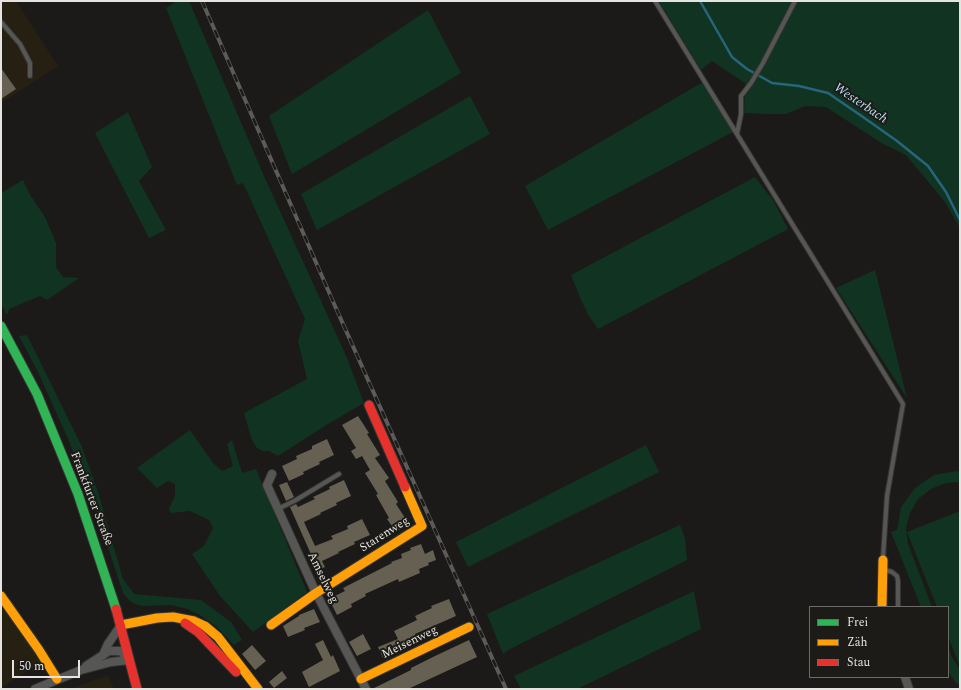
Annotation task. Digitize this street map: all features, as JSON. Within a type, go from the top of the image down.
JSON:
[{"type":"street","name":"Frankfurter Straße","points":[[1,326],[37,394],[78,494],[121,625],[137,689]]},
{"type":"street","name":"Starenweg","points":[[271,625],[316,593],[422,526],[369,405]]},
{"type":"street","name":"Amselweg","points":[[272,474],[268,485],[278,509],[316,593],[366,689]]},
{"type":"street","points":[[882,606],[883,560]]},
{"type":"street","points":[[1,596],[38,650],[53,684]]},
{"type":"street","points":[[103,655],[108,644],[121,625],[157,618],[173,617],[194,621],[210,630],[228,649],[248,678],[258,689]]},
{"type":"street","name":"Meisenweg","points":[[361,680],[469,627]]},
{"type":"street","points":[[35,689],[53,684],[82,670],[109,651],[121,651],[129,660]]},
{"type":"street","points":[[82,670],[111,662],[129,660]]},
{"type":"street","points":[[905,678],[909,689]]},
{"type":"lane","points":[[655,1],[903,404],[887,496],[883,560]]},
{"type":"lane","points":[[737,134],[741,114],[741,96],[752,83],[795,1]]},
{"type":"lane","points":[[1,22],[20,44],[30,63],[30,76]]},
{"type":"lane","points":[[278,509],[339,474]]},
{"type":"lane","points":[[883,570],[892,572],[897,576],[898,606]]},
{"type":"shaded area","points":[[1,1],[16,1],[58,66],[1,103]]},
{"type":"shaded area","points":[[1,602],[43,662],[1,688]]},
{"type":"shaded area","points":[[108,675],[114,689],[70,689]]},
{"type":"green space","points":[[177,1],[189,1],[264,176],[347,358],[364,403],[278,456],[269,451],[263,451],[257,448],[252,440],[244,413],[307,379],[298,341],[305,319],[243,183],[237,185],[166,8]]},
{"type":"green space","points":[[659,1],[960,1],[960,228],[945,202],[906,155],[883,144],[826,107],[805,106],[786,114],[744,113],[745,83],[712,61],[701,70]]},
{"type":"green space","points":[[428,10],[461,73],[292,174],[269,116]]},
{"type":"green space","points":[[703,82],[733,132],[548,230],[525,186]]},
{"type":"green space","points":[[470,96],[490,134],[317,230],[301,194]]},
{"type":"green space","points":[[128,112],[152,167],[139,181],[166,230],[149,238],[95,133]]},
{"type":"green space","points":[[755,177],[773,200],[788,229],[598,329],[581,300],[571,275]]},
{"type":"green space","points":[[23,180],[29,193],[45,217],[56,243],[56,267],[63,277],[79,278],[47,300],[40,296],[9,309],[7,315],[1,304],[1,193]]},
{"type":"green space","points":[[875,270],[907,398],[836,288]]},
{"type":"green space","points":[[27,335],[82,447],[99,495],[123,579],[134,594],[201,600],[231,622],[242,640],[234,645],[217,627],[188,609],[171,605],[142,606],[133,603],[123,593],[100,523],[69,441],[37,370],[19,336]]},
{"type":"green space","points":[[190,430],[213,463],[222,471],[233,466],[227,444],[232,440],[242,473],[256,469],[307,592],[253,632],[220,596],[192,554],[204,546],[213,528],[209,520],[190,511],[171,513],[169,509],[175,496],[175,484],[168,481],[157,488],[137,468]]},
{"type":"green space","points":[[646,445],[659,472],[468,567],[456,542]]},
{"type":"green space","points":[[957,471],[960,472],[960,482],[946,483],[931,489],[918,499],[910,513],[906,528],[908,544],[932,606],[921,606],[891,532],[897,530],[901,507],[915,488],[934,475]]},
{"type":"green space","points":[[960,511],[960,667],[949,639],[949,606],[937,606],[907,532]]},
{"type":"green space","points":[[680,525],[685,538],[687,560],[508,650],[503,654],[487,614]]},
{"type":"green space","points":[[694,591],[701,629],[577,689],[521,689],[514,676]]},
{"type":"green space","points":[[949,650],[960,670],[960,685],[956,683],[949,672]]},
{"type":"building","points":[[1,68],[16,89],[1,99]]},
{"type":"building","points":[[358,416],[369,433],[367,434],[380,455],[375,458],[389,478],[385,481],[398,502],[396,504],[409,524],[396,532],[387,519],[389,518],[376,495],[378,494],[365,473],[370,470],[362,456],[356,459],[351,451],[356,448],[342,425]]},
{"type":"building","points":[[327,439],[334,455],[303,472],[304,474],[289,481],[282,466],[297,459],[296,456],[312,449],[312,446]]},
{"type":"building","points":[[344,480],[351,496],[336,503],[337,505],[320,513],[321,514],[304,522],[315,546],[333,539],[331,536],[348,529],[347,526],[362,519],[370,535],[354,542],[355,544],[322,561],[325,567],[318,570],[290,507],[296,504],[298,507],[315,499],[313,497]]},
{"type":"building","points":[[287,482],[294,497],[286,501],[279,485]]},
{"type":"building","points":[[421,544],[425,554],[433,550],[436,560],[419,569],[420,573],[399,582],[398,579],[365,594],[366,596],[351,604],[352,607],[337,615],[329,599],[345,591],[343,588],[392,563],[391,562],[402,558],[401,554],[411,550],[410,548]]},
{"type":"building","points":[[449,599],[456,616],[415,634],[417,640],[393,652],[394,654],[383,658],[378,647],[398,639],[394,631],[417,620],[415,616],[432,608],[431,606]]},
{"type":"building","points":[[314,609],[320,622],[304,628],[305,630],[288,637],[283,626],[299,615]]},
{"type":"building","points":[[363,634],[371,649],[357,656],[349,642]]},
{"type":"building","points":[[323,640],[331,657],[333,655],[340,671],[309,687],[302,672],[323,660],[315,644]]},
{"type":"building","points":[[469,640],[477,657],[408,689],[372,689],[411,670],[411,668]]},
{"type":"building","points":[[252,645],[266,661],[255,670],[242,654]]},
{"type":"building","points":[[282,671],[287,678],[274,688],[269,682]]},
{"type":"waterway","name":"Westerbach","points":[[700,1],[732,57],[747,69],[772,83],[799,86],[828,93],[897,141],[928,166],[946,192],[960,220]]},
{"type":"railway","points":[[202,1],[335,306],[506,689]]},
{"type":"traffic: fast","points":[[1,326],[37,394],[78,494],[116,609]]},
{"type":"traffic: slow","points":[[271,625],[316,593],[422,526],[405,487]]},
{"type":"traffic: slow","points":[[882,606],[883,560]]},
{"type":"traffic: slow","points":[[1,596],[39,650],[57,679]]},
{"type":"traffic: slow","points":[[121,625],[157,618],[173,617],[194,621],[205,626],[218,637],[258,689]]},
{"type":"traffic: slow","points":[[361,679],[469,627]]},
{"type":"traffic: jam","points":[[369,405],[405,487]]},
{"type":"traffic: jam","points":[[116,609],[137,689]]},
{"type":"traffic: jam","points":[[185,623],[198,632],[236,672]]}]
